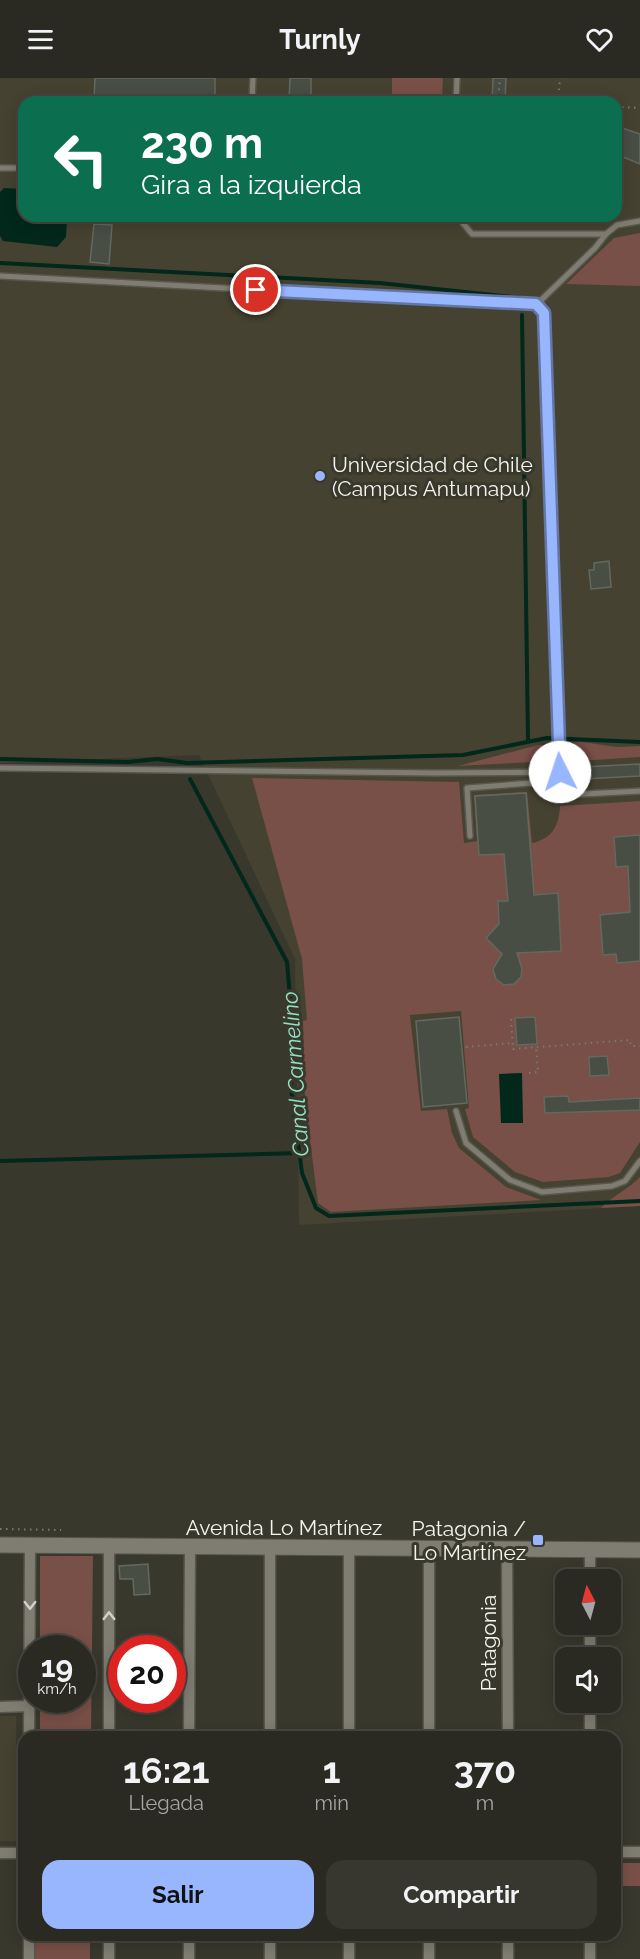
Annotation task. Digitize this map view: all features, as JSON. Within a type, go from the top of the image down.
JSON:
[{"type":"main road","name":"Avenida Lo Martínez","points":[[0,1545],[640,1550]]},
{"type":"street","points":[[30,1546],[30,1635]]},
{"type":"street","points":[[108,1547],[109,1731]]},
{"type":"street","points":[[189,1731],[190,1547]]},
{"type":"street","points":[[270,1548],[270,1731]]},
{"type":"street","points":[[349,1548],[349,1731]]},
{"type":"street","points":[[429,1549],[429,1731]]},
{"type":"street","name":"Patagonia","points":[[507,1549],[508,1731]]},
{"type":"street","points":[[590,1550],[590,1569]]},
{"type":"street","points":[[0,1707],[18,1706]]},
{"type":"street","points":[[29,1731],[30,1713]]},
{"type":"street","points":[[590,1713],[590,1731]]},
{"type":"street","points":[[621,1852],[640,1852]]},
{"type":"street","points":[[0,1853],[18,1853]]},
{"type":"street","points":[[29,1941],[29,1959]]},
{"type":"street","points":[[109,1941],[109,1959]]},
{"type":"street","points":[[189,1941],[189,1959]]},
{"type":"street","points":[[270,1941],[270,1959]]},
{"type":"street","points":[[349,1941],[349,1959]]},
{"type":"street","points":[[429,1941],[429,1959]]},
{"type":"street","points":[[508,1941],[508,1959]]},
{"type":"street","points":[[590,1941],[590,1959]]},
{"type":"lane","points":[[252,96],[253,78]]},
{"type":"lane","points":[[456,96],[457,78]]},
{"type":"lane","points":[[0,168],[18,168]]},
{"type":"lane","points":[[536,304],[617,225],[640,221]]},
{"type":"lane","points":[[462,222],[472,234],[606,234]]},
{"type":"lane","points":[[0,276],[536,304],[544,313],[557,742],[560,772],[0,768]]},
{"type":"lane","points":[[544,773],[546,796],[640,791]]},
{"type":"lane","points":[[470,836],[466,788],[545,782]]},
{"type":"lane","points":[[456,1111],[466,1143],[510,1180],[542,1192],[612,1186],[625,1181],[640,1161]]},
{"type":"path","points":[[498,96],[500,78]]},
{"type":"path","points":[[558,96],[560,78]]},
{"type":"path","points":[[622,107],[640,108]]},
{"type":"path","points":[[512,1019],[513,1048],[630,1040],[631,1046],[640,1046]]},
{"type":"path","points":[[466,1047],[513,1043]]},
{"type":"path","points":[[528,1073],[538,1072],[536,1047]]},
{"type":"shaded area","name":"Universidad de Chile (Campus Antumapu)","points":[[0,78],[640,78],[640,1206],[299,1225],[295,959],[199,755],[0,763]]},
{"type":"shaded area","points":[[392,78],[443,78],[442,96],[392,94]]},
{"type":"shaded area","points":[[4,188],[18,189],[18,222],[67,222],[66,237],[57,247],[3,241],[0,236],[0,192]]},
{"type":"shaded area","points":[[640,233],[640,286],[566,284],[614,238]]},
{"type":"shaded area","points":[[581,742],[618,747],[640,746],[640,757],[563,762],[562,743]]},
{"type":"shaded area","points":[[538,745],[552,745],[552,761],[458,766]]},
{"type":"shaded area","points":[[252,778],[459,782],[464,843],[477,841],[474,795],[527,792],[532,843],[545,838],[553,830],[558,820],[560,806],[640,801],[640,1142],[620,1173],[609,1177],[543,1182],[515,1172],[473,1137],[465,1109],[469,1108],[461,1011],[410,1015],[421,1111],[447,1109],[452,1133],[459,1148],[506,1187],[541,1200],[331,1212],[318,1203],[305,1100],[303,1021],[307,1020],[302,959]]},
{"type":"shaded area","points":[[522,1073],[523,1123],[501,1123],[499,1074]]},
{"type":"shaded area","points":[[640,1177],[640,1206],[601,1208],[631,1186]]},
{"type":"shaded area","points":[[40,1556],[93,1556],[92,1635],[40,1635]]},
{"type":"shaded area","points":[[40,1713],[91,1713],[91,1731],[40,1731]]},
{"type":"shaded area","points":[[0,1716],[16,1716],[16,1841],[0,1841]]},
{"type":"shaded area","points":[[621,1863],[640,1863],[640,1886],[621,1886]]},
{"type":"shaded area","points":[[34,1941],[90,1941],[90,1959],[34,1959]]},
{"type":"building","points":[[95,78],[215,78],[215,96],[94,96]]},
{"type":"building","points":[[290,78],[311,78],[311,96],[289,96]]},
{"type":"building","points":[[493,78],[506,78],[505,96],[492,96]]},
{"type":"building","points":[[622,128],[640,134],[640,164],[622,156]]},
{"type":"building","points":[[94,224],[112,225],[109,264],[90,262]]},
{"type":"building","points":[[609,561],[611,587],[591,589],[589,570],[594,570],[594,563]]},
{"type":"building","points":[[640,764],[640,776],[583,779],[582,767]]},
{"type":"building","points":[[526,793],[534,895],[558,893],[561,951],[517,953],[522,969],[521,977],[514,984],[504,985],[496,979],[493,969],[502,954],[486,938],[499,924],[498,901],[508,901],[504,854],[479,855],[475,796]]},
{"type":"building","points":[[640,835],[640,961],[617,963],[616,954],[603,955],[600,915],[630,912],[628,866],[616,867],[614,837]]},
{"type":"building","points":[[459,1017],[467,1103],[423,1107],[416,1021]]},
{"type":"building","points":[[535,1017],[537,1044],[517,1045],[515,1018]]},
{"type":"building","points":[[607,1056],[609,1075],[590,1076],[589,1057]]},
{"type":"building","points":[[568,1096],[569,1102],[640,1098],[640,1110],[545,1113],[544,1097]]},
{"type":"building","points":[[148,1564],[150,1594],[134,1595],[133,1579],[120,1579],[119,1566]]},
{"type":"waterway","points":[[0,263],[380,283],[522,298]]},
{"type":"waterway","points":[[522,315],[528,740]]},
{"type":"waterway","points":[[0,759],[128,762],[157,759],[187,763],[463,755],[547,738],[640,742]]},
{"type":"waterway","name":"Canal Carmelino","points":[[190,779],[287,962],[293,1033],[291,1088],[302,1173],[316,1208],[329,1216],[640,1201]]},
{"type":"waterway","points":[[0,1161],[299,1153]]},
{"type":"place","name":"Universidad de Chile (Campus Antumapu)","points":[[320,476]]},
{"type":"place","name":"Patagonia / Lo Martínez","points":[[538,1540]]},
{"type":"route","points":[[256,290],[536,304],[544,313],[560,772]]}]
